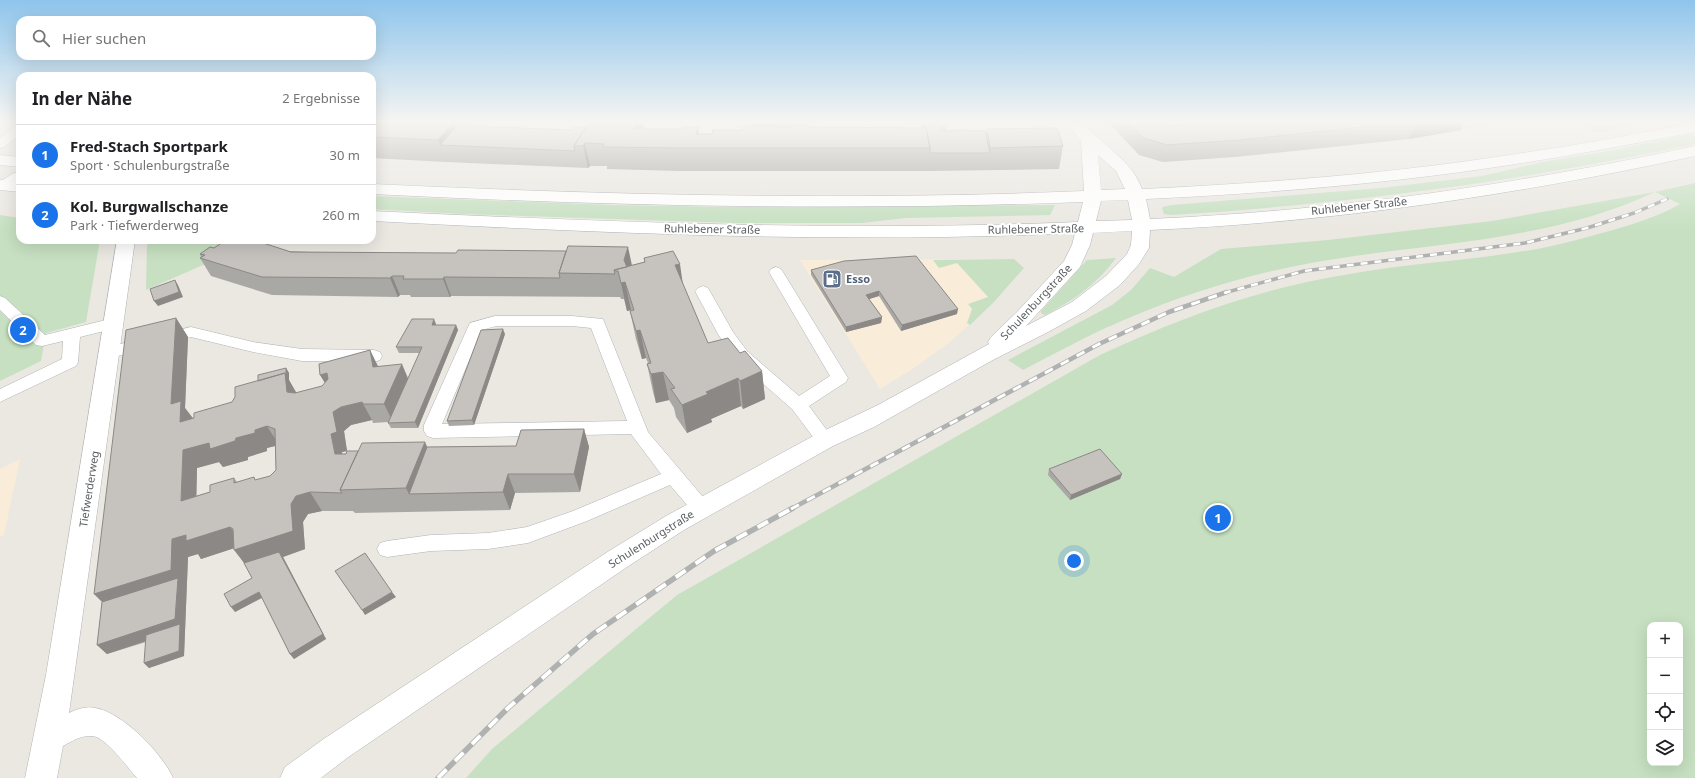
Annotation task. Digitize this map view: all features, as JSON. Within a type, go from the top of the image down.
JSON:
[{"type":"main road","name":"Schulenburgstraße","points":[[983,356],[1024,317],[1073,263],[1081,245],[1093,196],[1090,157]]},
{"type":"main road","name":"Schulenburgstraße","points":[[296,778],[336,748],[612,563],[701,508],[825,440],[849,431],[983,356],[1046,326],[1095,296],[1113,282],[1138,253],[1141,242],[1137,194],[1130,178],[1122,166],[1111,157]]},
{"type":"main road","points":[[376,189],[573,198],[727,201],[891,201],[1093,196],[1292,183],[1444,168],[1521,157]]},
{"type":"main road","name":"Ruhlebener Straße","points":[[376,216],[525,224],[732,230],[888,231],[1086,228],[1279,215],[1423,200],[1518,186],[1608,170],[1666,157]]},
{"type":"main road","points":[[0,160],[16,162]]},
{"type":"main road","name":"Tiefwerderweg","points":[[42,778],[50,737],[125,244]]},
{"type":"main road","points":[[50,737],[78,724],[96,721],[112,729],[157,778]]},
{"type":"main road","name":"Schulenburgstraße","points":[[311,778],[336,748]]},
{"type":"lane","points":[[776,272],[840,378],[798,405]]},
{"type":"lane","points":[[703,291],[726,334],[741,355],[798,405],[825,440]]},
{"type":"lane","points":[[3,309],[42,341],[114,323]]},
{"type":"lane","points":[[638,427],[433,432],[433,425],[476,327],[495,320],[572,321],[596,324],[638,427],[640,434],[701,508]]},
{"type":"lane","points":[[110,352],[191,332],[253,347],[302,355],[374,356]]},
{"type":"lane","points":[[0,396],[70,362],[72,333]]},
{"type":"lane","points":[[387,549],[431,543],[488,541],[528,535],[580,516],[674,476]]},
{"type":"shaded area","points":[[1014,259],[1024,268],[994,302],[950,342],[917,366],[880,389],[800,260]]},
{"type":"shaded area","points":[[20,459],[4,535],[0,537],[0,469]]},
{"type":"green space","points":[[1570,157],[1628,157],[1500,180],[1369,197],[1171,215],[1164,214],[1162,208],[1172,205],[1381,188],[1482,176],[1542,162]]},
{"type":"green space","points":[[1695,183],[1695,778],[466,778],[492,749],[677,595],[1100,355],[1191,316],[1284,287],[1371,271],[1497,255],[1551,246],[1595,235],[1662,213],[1680,204],[1655,192]]},
{"type":"green space","points":[[1655,192],[1614,209],[1572,222],[1486,239],[1311,263],[1240,279],[1193,293],[1111,325],[1023,370],[1008,360],[1112,305],[1131,290],[1150,268],[1174,277],[1221,249],[1328,240],[1492,221]]},
{"type":"green space","points":[[376,196],[612,205],[737,207],[1055,205],[1050,215],[906,218],[861,223],[735,223],[463,214],[376,209]]},
{"type":"green space","points":[[0,215],[16,217],[16,244],[99,244],[86,322],[46,333],[41,361],[0,381]]},
{"type":"green space","points":[[148,244],[251,244],[146,290]]},
{"type":"green space","points":[[1116,258],[1093,284],[1075,298],[1045,315],[1041,313],[1041,311],[1087,260]]},
{"type":"green space","points":[[1014,259],[1024,268],[994,302],[970,325],[967,323],[972,309],[968,304],[988,297],[957,263],[939,268],[933,260]]},
{"type":"building","points":[[220,244],[266,244],[291,252],[456,253],[458,250],[566,251],[559,273],[560,278],[444,277],[443,279],[403,279],[404,276],[392,276],[390,278],[262,277],[200,258],[205,255],[200,254],[210,247],[214,248]]},
{"type":"building","points":[[568,246],[628,247],[624,260],[627,267],[614,270],[615,274],[559,273]]},
{"type":"building","points":[[673,251],[680,264],[675,265],[708,343],[728,338],[740,353],[745,351],[762,371],[740,381],[738,378],[706,392],[708,394],[682,405],[671,389],[675,388],[663,372],[651,374],[647,364],[651,363],[640,330],[636,331],[630,311],[634,310],[625,282],[621,283],[618,271],[614,270],[645,262],[644,258]]},
{"type":"building","points":[[916,256],[958,309],[902,325],[879,291],[866,295],[882,317],[846,327],[811,270],[844,261]]},
{"type":"building","points":[[175,280],[179,292],[154,301],[150,289]]},
{"type":"building","points":[[176,318],[171,404],[181,401],[180,422],[194,418],[194,413],[232,402],[235,397],[235,387],[285,373],[287,392],[295,393],[322,386],[328,379],[327,373],[320,375],[319,364],[370,350],[373,367],[402,364],[384,404],[363,404],[362,402],[341,407],[333,412],[337,432],[331,434],[335,454],[346,454],[347,451],[358,451],[340,490],[342,493],[310,492],[296,496],[291,504],[293,531],[234,550],[233,529],[230,527],[186,541],[186,535],[172,539],[171,570],[94,594],[126,330]],"holes":[[[267,426],[275,429],[276,470],[270,476],[255,480],[254,477],[234,483],[234,478],[210,485],[210,492],[181,501],[183,450],[209,443],[210,449],[235,441],[236,438],[255,433],[255,430]]]},
{"type":"building","points":[[412,319],[434,319],[432,325],[456,325],[415,422],[388,423],[422,347],[396,347]]},
{"type":"building","points":[[503,329],[472,420],[447,421],[481,330]]},
{"type":"building","points":[[286,368],[286,375],[285,373],[258,381],[258,375]]},
{"type":"building","points":[[584,429],[574,474],[508,474],[503,492],[409,494],[427,447],[516,446],[521,430]]},
{"type":"building","points":[[425,442],[406,488],[340,490],[362,443]]},
{"type":"building","points":[[1100,449],[1122,474],[1071,495],[1049,469]]},
{"type":"building","points":[[279,552],[323,634],[290,654],[259,592],[231,607],[224,594],[252,578],[244,563]]},
{"type":"building","points":[[365,553],[392,592],[362,610],[335,571]]},
{"type":"building","points":[[178,578],[175,619],[97,645],[102,602]]},
{"type":"building","points":[[180,624],[179,651],[144,663],[146,635]]},
{"type":"railway","points":[[1224,293],[1304,271],[1525,243],[1587,228],[1634,213],[1667,199]]},
{"type":"railway","points":[[791,509],[1099,344],[1169,312],[1224,293]]},
{"type":"railway","points":[[438,778],[508,708],[593,634],[714,551],[793,508]]},
{"type":"place","name":"Esso","points":[[832,279]]},
{"type":"place","name":"Kol. Burgwallschanze","points":[[23,330]]},
{"type":"place","name":"Fred-Stach Sportpark","points":[[1218,518]]}]
